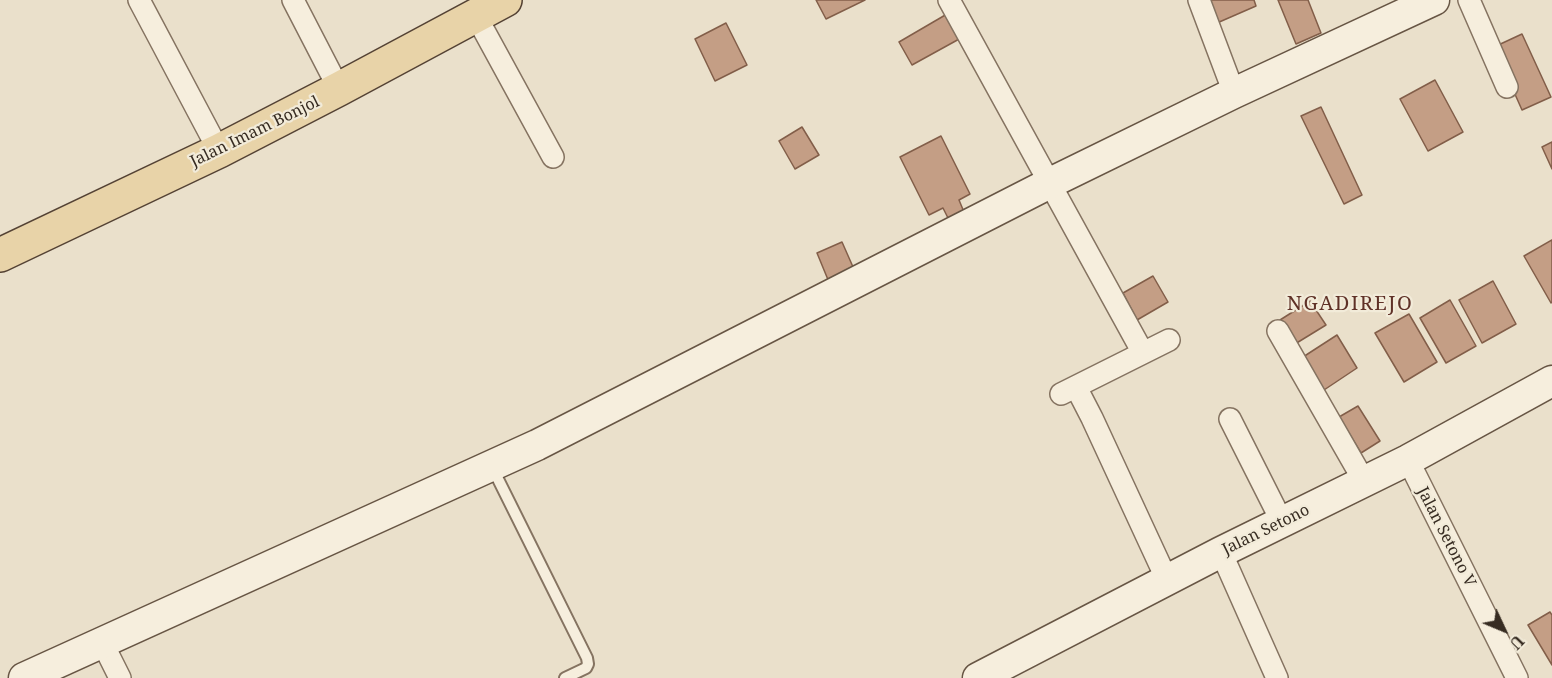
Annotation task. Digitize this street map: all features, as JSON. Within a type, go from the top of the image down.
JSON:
[{"type":"main road","name":"Jalan Imam Bonjol","points":[[0,255],[219,150],[505,0]]},
{"type":"street","points":[[139,0],[219,150]]},
{"type":"street","points":[[292,0],[339,89]]},
{"type":"street","points":[[949,0],[1143,352]]},
{"type":"street","points":[[1199,0],[1234,93]]},
{"type":"street","points":[[24,678],[492,467],[1050,183],[1234,93],[1395,8],[1434,0]]},
{"type":"street","points":[[1469,0],[1508,87]]},
{"type":"street","points":[[476,16],[553,157]]},
{"type":"street","points":[[1278,332],[1364,481]]},
{"type":"street","points":[[1167,580],[1092,418],[1068,391],[1169,340]]},
{"type":"street","name":"Jalan Setono","points":[[978,678],[1221,552],[1550,388]]},
{"type":"street","points":[[1230,419],[1282,522]]},
{"type":"street","name":"Jalan Setono V","points":[[1408,460],[1517,678]]},
{"type":"street","points":[[1221,552],[1277,678]]},
{"type":"street","points":[[102,642],[120,678]]},
{"type":"lane","points":[[492,467],[587,658],[586,668],[565,678]]},
{"type":"building","points":[[816,0],[865,0],[826,19]]},
{"type":"building","points":[[1207,0],[1254,0],[1256,6],[1217,23]]},
{"type":"building","points":[[1278,0],[1308,0],[1321,33],[1296,44]]},
{"type":"building","points":[[947,14],[961,38],[912,65],[899,42]]},
{"type":"building","points":[[726,23],[747,65],[715,81],[695,39]]},
{"type":"building","points":[[1522,34],[1551,97],[1522,110],[1494,47]]},
{"type":"building","points":[[1435,80],[1463,132],[1428,151],[1400,99]]},
{"type":"building","points":[[1321,107],[1362,195],[1344,204],[1301,116]]},
{"type":"building","points":[[802,127],[819,155],[795,169],[779,141]]},
{"type":"building","points":[[941,136],[970,194],[959,200],[964,212],[949,220],[943,208],[929,215],[900,157]]},
{"type":"building","points":[[1552,142],[1552,169],[1542,147]]},
{"type":"building","points":[[1552,240],[1552,302],[1551,303],[1524,256]]},
{"type":"building","points":[[842,242],[857,276],[831,287],[817,253]]},
{"type":"building","points":[[1153,276],[1168,302],[1137,320],[1123,293]]},
{"type":"building","points":[[1493,281],[1516,324],[1482,343],[1459,300]]},
{"type":"building","points":[[1450,300],[1476,346],[1446,363],[1420,318]]},
{"type":"building","points":[[1310,301],[1326,325],[1295,344],[1280,320]]},
{"type":"building","points":[[1409,314],[1437,362],[1404,382],[1375,333]]},
{"type":"building","points":[[1337,335],[1357,368],[1324,390],[1303,357]]},
{"type":"building","points":[[1358,406],[1380,441],[1361,453],[1339,417]]},
{"type":"building","points":[[1550,612],[1552,615],[1552,665],[1528,625]]},
{"type":"district","name":"NGADIREJO","points":[[1350,304]]}]
